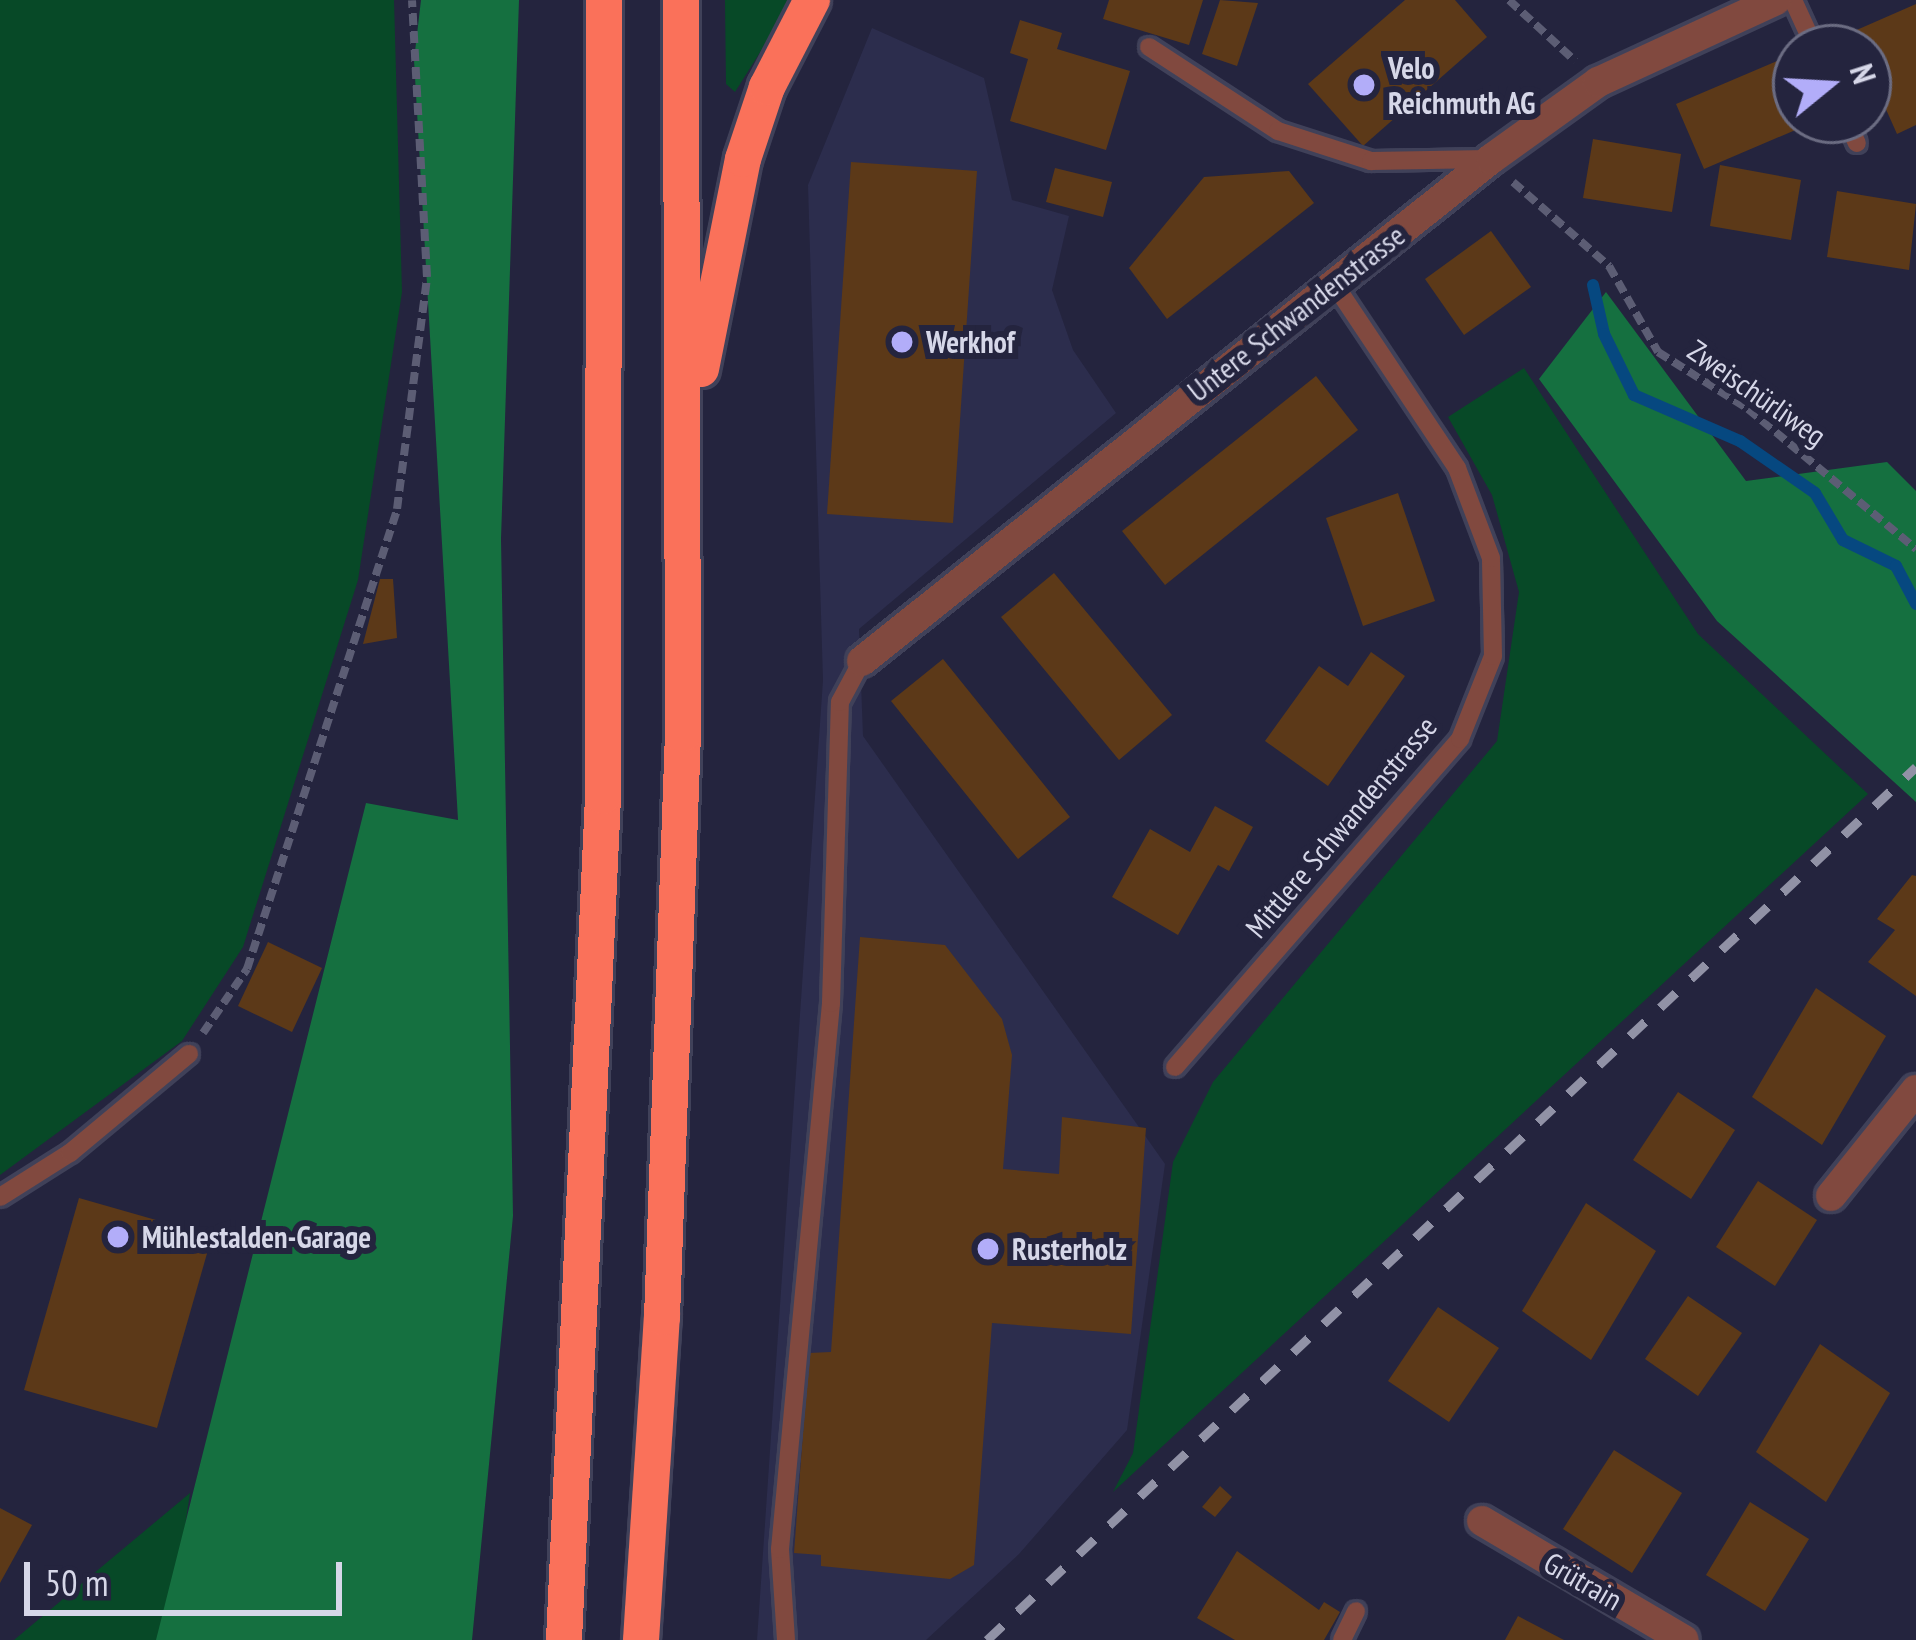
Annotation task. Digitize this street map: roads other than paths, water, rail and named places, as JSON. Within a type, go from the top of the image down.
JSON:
[{"type":"highway","points":[[565,1640],[603,796],[604,0]]},
{"type":"highway","points":[[641,1640],[663,1294],[686,450],[681,0]]},
{"type":"highway","points":[[686,450],[742,159],[767,87],[812,0]]},
{"type":"street","name":"Untere Schwandenstrasse","points":[[862,661],[1492,158],[1598,82],[1763,3]]},
{"type":"street","points":[[1831,1196],[1916,1090]]},
{"type":"street","name":"Grütrain","points":[[1482,1521],[1684,1640]]},
{"type":"lane","points":[[1149,46],[1278,131],[1371,161],[1492,158]]},
{"type":"lane","name":"Mittlere Schwandenstrasse","points":[[1175,1067],[1460,739],[1493,656],[1491,558],[1457,468],[1333,282]]},
{"type":"lane","points":[[786,1640],[780,1549],[830,1003],[840,702],[862,661]]},
{"type":"lane","points":[[0,1196],[70,1153],[189,1054]]},
{"type":"lane","points":[[1342,1640],[1356,1611]]},
{"type":"waterway","points":[[1593,285],[1604,334],[1634,395],[1740,441],[1815,493],[1843,540],[1896,566],[1916,604]]},
{"type":"railway","points":[[987,1640],[1916,767]]},
{"type":"place","name":"Velo Reichmuth AG","points":[[1364,85]]},
{"type":"place","name":"Werkhof","points":[[902,342]]},
{"type":"place","name":"Mühlestalden-Garage","points":[[118,1237]]},
{"type":"place","name":"Rusterholz","points":[[988,1249]]}]
